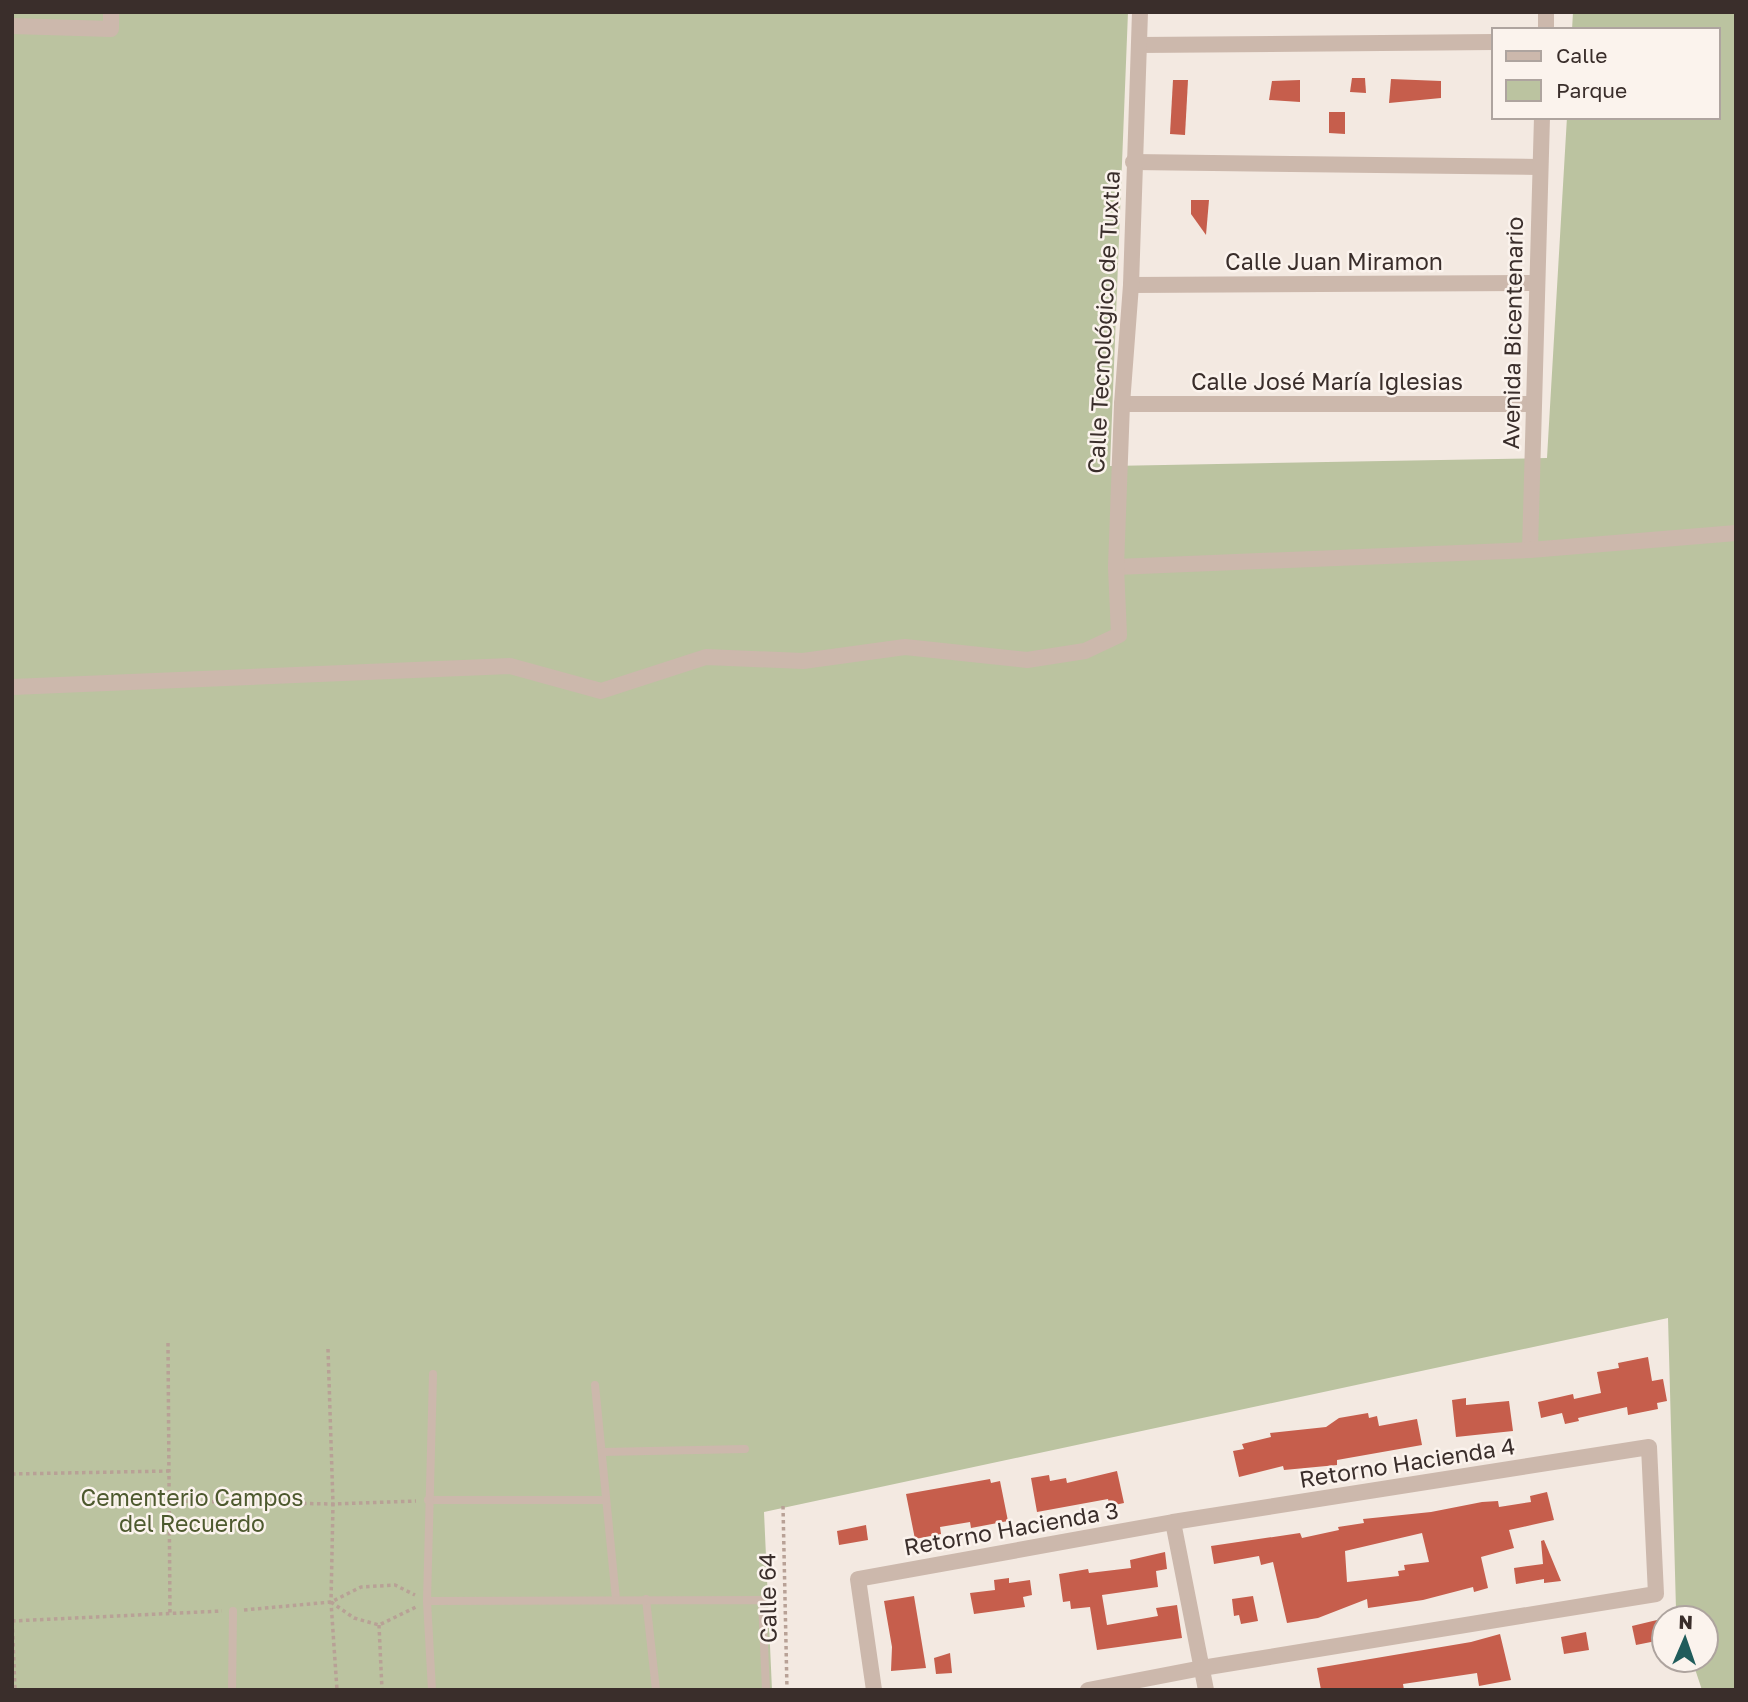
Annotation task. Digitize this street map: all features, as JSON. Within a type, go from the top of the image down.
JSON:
[{"type":"street","points":[[12,26],[111,29],[111,12]]},
{"type":"street","name":"Calle Tecnológico de Tuxtla","points":[[12,687],[510,666],[601,691],[706,657],[803,661],[905,647],[1027,660],[1085,651],[1119,635],[1116,567],[1122,404],[1131,285],[1140,12]]},
{"type":"street","points":[[1139,45],[1492,42]]},
{"type":"street","name":"Avenida Bicentenario","points":[[1530,550],[1542,119]]},
{"type":"street","points":[[1133,162],[1539,167]]},
{"type":"street","name":"Calle Juan Miramon","points":[[1131,285],[1536,283]]},
{"type":"street","name":"Calle José María Iglesias","points":[[1122,404],[1533,404]]},
{"type":"street","points":[[1116,567],[1530,550],[1736,533]]},
{"type":"street","name":"Retorno Hacienda 4","points":[[1173,1522],[1648,1447],[1656,1594],[1202,1668]]},
{"type":"street","points":[[1173,1522],[1206,1690]]},
{"type":"street","name":"Retorno Hacienda 3","points":[[874,1690],[858,1579],[1173,1522]]},
{"type":"street","points":[[1088,1690],[1202,1668]]},
{"type":"lane","points":[[432,1690],[427,1601],[433,1374]]},
{"type":"lane","points":[[595,1385],[616,1599]]},
{"type":"lane","points":[[602,1452],[745,1449]]},
{"type":"lane","points":[[428,1500],[606,1500]]},
{"type":"lane","points":[[646,1599],[656,1690]]},
{"type":"lane","points":[[427,1601],[762,1600],[766,1690]]},
{"type":"lane","points":[[232,1690],[233,1611]]},
{"type":"path","points":[[168,1343],[170,1614]]},
{"type":"path","points":[[328,1349],[334,1504],[331,1602],[337,1690]]},
{"type":"path","points":[[12,1474],[169,1471]]},
{"type":"path","points":[[170,1501],[334,1504],[428,1500]]},
{"type":"path","name":"Calle 64","points":[[783,1506],[787,1690]]},
{"type":"path","points":[[12,1621],[233,1611],[331,1602],[361,1587],[395,1585],[427,1601]]},
{"type":"path","points":[[331,1602],[354,1618],[379,1625],[427,1601]]},
{"type":"path","points":[[12,1615],[15,1690]]},
{"type":"path","points":[[379,1625],[382,1690]]},
{"type":"green space","name":"Cementerio Campos del Recuerdo","points":[[12,12],[1128,12],[1110,466],[1547,458],[1567,119],[1720,119],[1720,28],[1572,28],[1573,12],[1736,12],[1736,1690],[1702,1690],[1697,1674],[1720,1674],[1720,1604],[1676,1604],[1668,1318],[764,1512],[772,1690],[12,1690]]},
{"type":"building","points":[[1352,78],[1365,78],[1366,93],[1350,92]]},
{"type":"building","points":[[1391,79],[1441,81],[1441,98],[1389,103]]},
{"type":"building","points":[[1173,80],[1188,80],[1185,135],[1170,134]]},
{"type":"building","points":[[1300,80],[1300,102],[1269,100],[1272,81]]},
{"type":"building","points":[[1329,112],[1345,112],[1345,134],[1329,133]]},
{"type":"building","points":[[1191,200],[1209,200],[1206,235],[1191,214]]},
{"type":"building","points":[[1648,1357],[1652,1381],[1663,1379],[1667,1401],[1657,1403],[1658,1409],[1628,1415],[1627,1407],[1578,1418],[1579,1421],[1565,1424],[1562,1413],[1541,1418],[1538,1402],[1573,1394],[1574,1399],[1601,1393],[1597,1372],[1619,1368],[1618,1363]]},
{"type":"building","points":[[1466,1398],[1466,1405],[1509,1401],[1513,1431],[1456,1437],[1452,1400]]},
{"type":"building","points":[[1368,1413],[1369,1418],[1377,1416],[1379,1426],[1417,1419],[1422,1445],[1337,1460],[1337,1465],[1284,1470],[1283,1466],[1239,1477],[1233,1451],[1244,1449],[1242,1444],[1271,1437],[1270,1433],[1326,1427],[1339,1418]]},
{"type":"building","points":[[1117,1471],[1124,1503],[1110,1506],[1108,1499],[1037,1512],[1031,1478],[1049,1475],[1050,1481],[1066,1478],[1067,1483]]},
{"type":"building","points":[[990,1479],[991,1483],[1000,1481],[1008,1521],[971,1528],[970,1522],[940,1527],[941,1534],[915,1539],[906,1494]]},
{"type":"building","points":[[1547,1492],[1554,1520],[1509,1530],[1514,1548],[1481,1557],[1488,1588],[1474,1592],[1473,1587],[1423,1600],[1368,1608],[1367,1599],[1318,1618],[1287,1623],[1273,1562],[1261,1565],[1259,1556],[1214,1564],[1211,1546],[1300,1533],[1302,1538],[1339,1530],[1338,1527],[1364,1523],[1363,1519],[1431,1512],[1482,1502],[1498,1501],[1499,1507],[1531,1502],[1530,1496]],"holes":[[[1422,1533],[1429,1562],[1404,1565],[1405,1570],[1398,1571],[1399,1576],[1347,1582],[1345,1551]]]},
{"type":"building","points":[[866,1525],[868,1540],[839,1545],[837,1531]]},
{"type":"building","points":[[1544,1540],[1561,1581],[1544,1583],[1544,1579],[1516,1584],[1514,1568],[1543,1564],[1541,1541]]},
{"type":"building","points":[[1165,1552],[1167,1569],[1156,1571],[1158,1587],[1102,1595],[1107,1625],[1158,1616],[1156,1608],[1177,1605],[1182,1638],[1097,1650],[1090,1607],[1071,1609],[1070,1601],[1063,1602],[1059,1574],[1088,1569],[1089,1573],[1131,1568],[1130,1560]]},
{"type":"building","points":[[1009,1578],[1009,1583],[1030,1580],[1032,1595],[1023,1597],[1025,1607],[974,1614],[970,1593],[995,1590],[994,1580]]},
{"type":"building","points":[[914,1596],[926,1668],[891,1671],[892,1647],[884,1601]]},
{"type":"building","points":[[1253,1596],[1258,1621],[1241,1624],[1239,1615],[1234,1616],[1232,1599]]},
{"type":"building","points":[[1650,1622],[1650,1642],[1636,1645],[1632,1626]]},
{"type":"building","points":[[1586,1632],[1589,1650],[1564,1654],[1561,1637]]},
{"type":"building","points":[[1500,1634],[1511,1680],[1479,1686],[1477,1673],[1403,1684],[1404,1690],[1321,1690],[1317,1668],[1471,1642]]},
{"type":"building","points":[[950,1653],[952,1673],[936,1674],[934,1658]]}]
